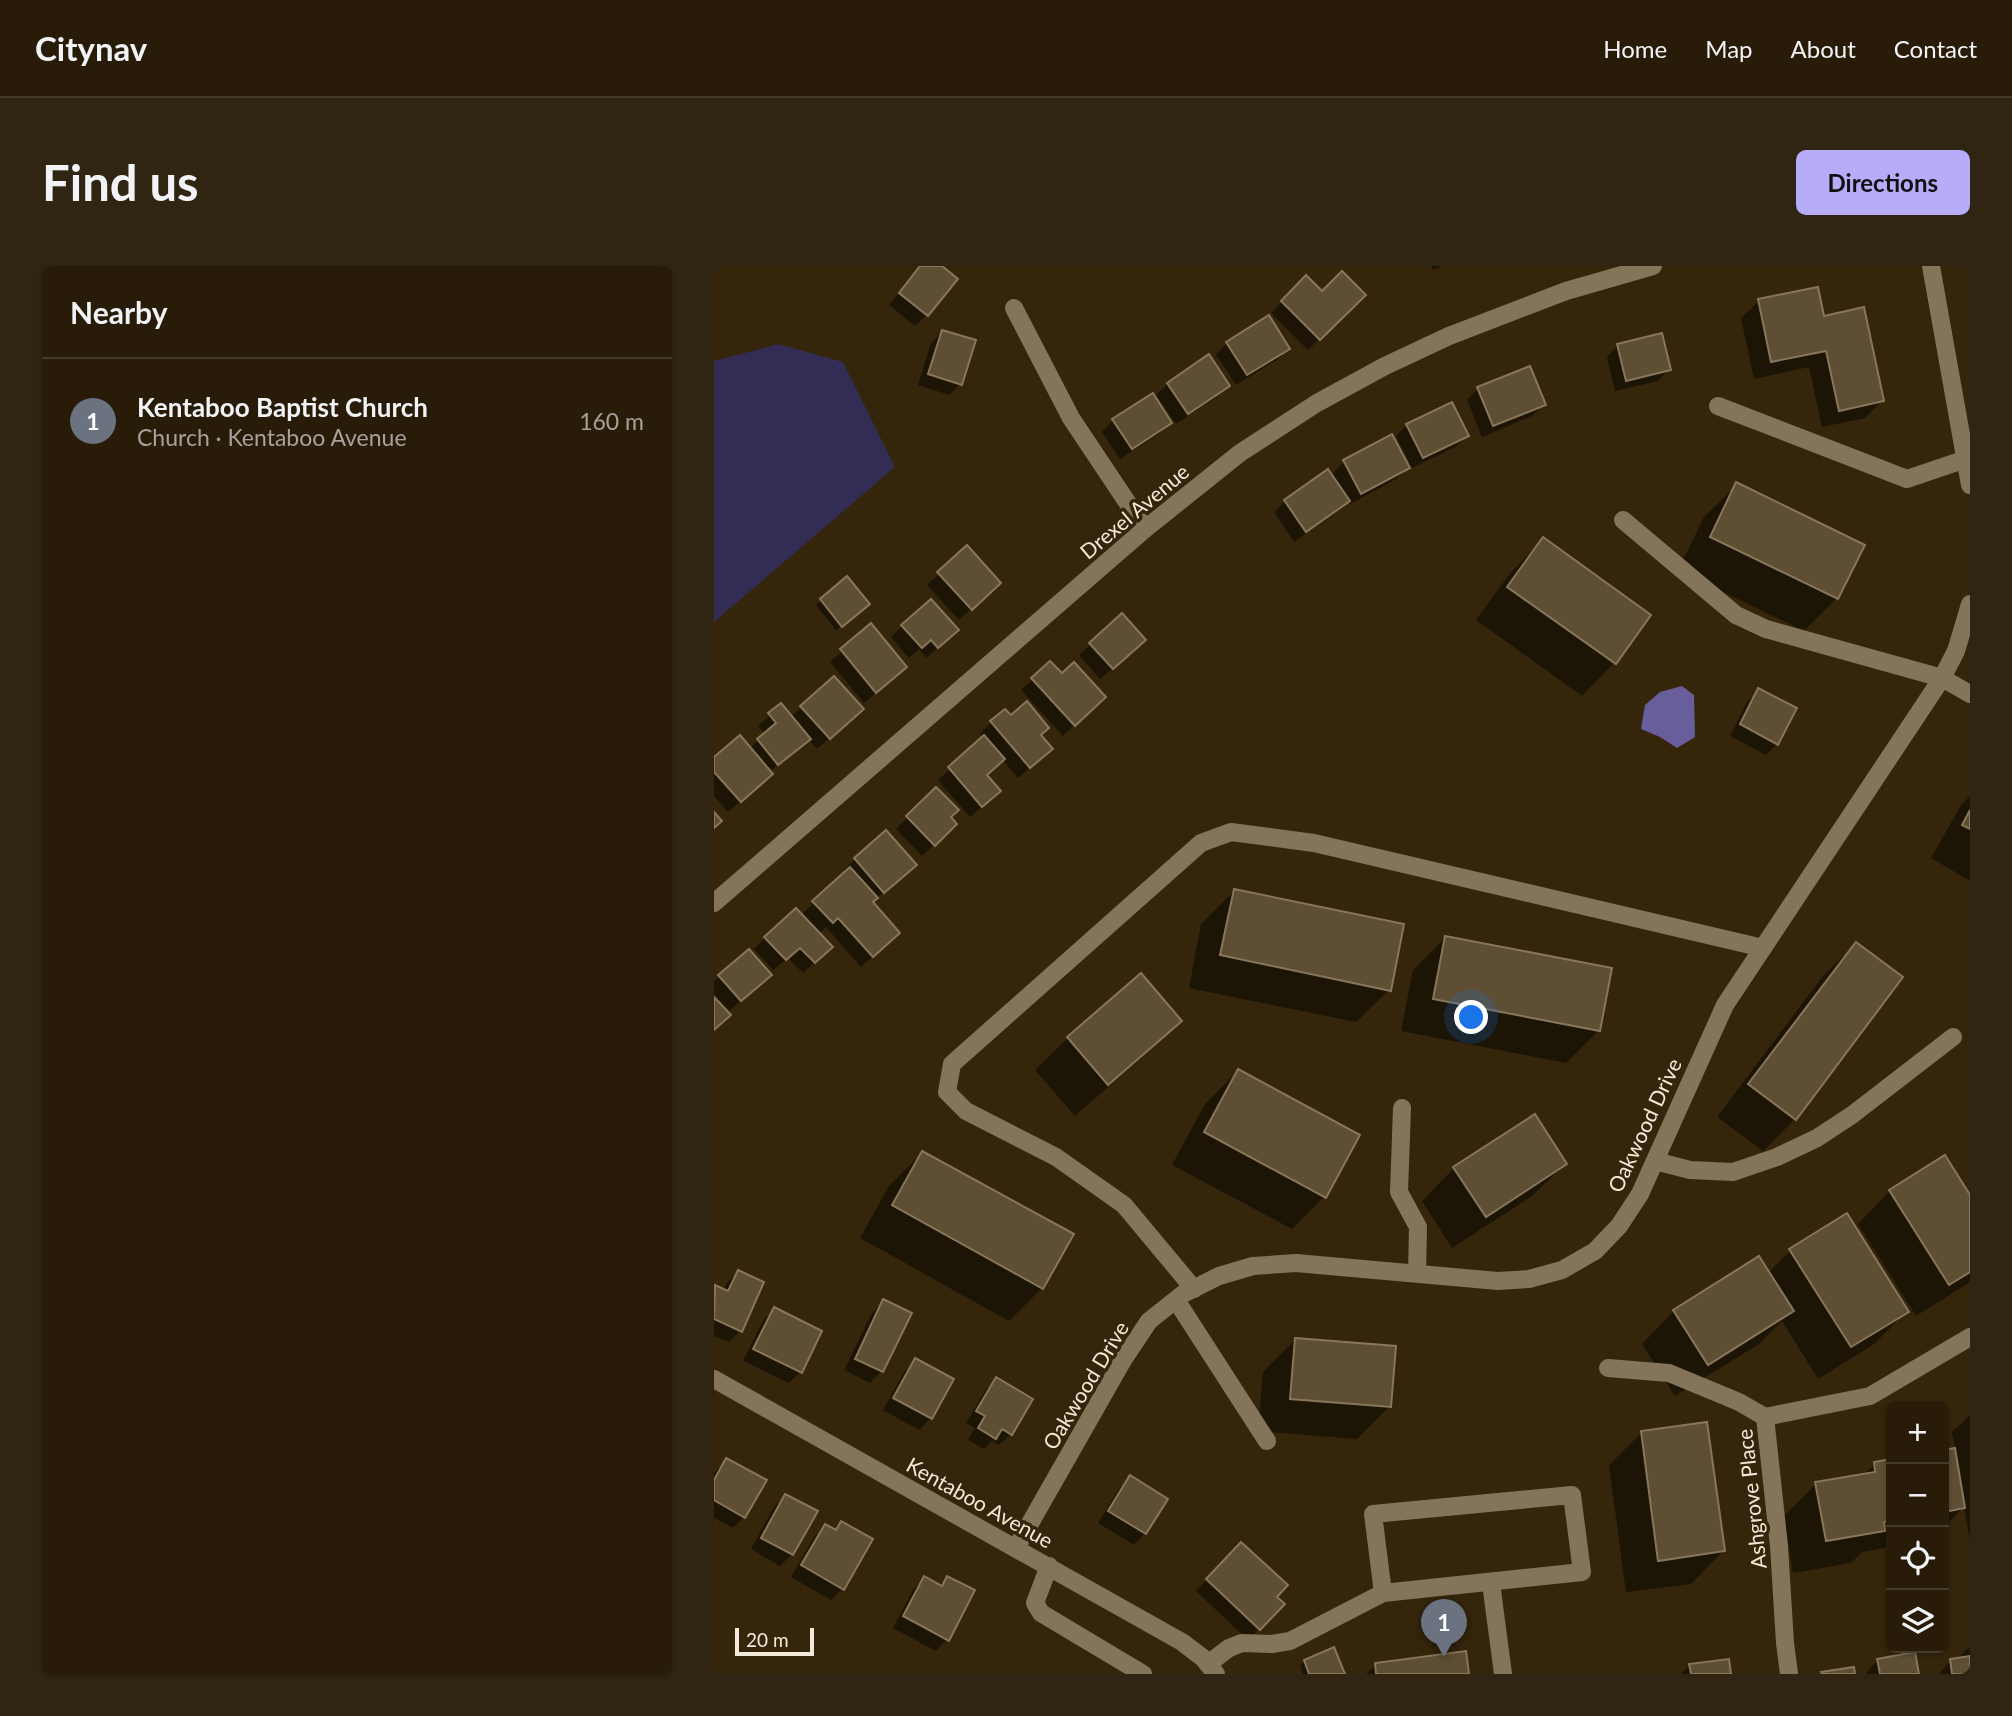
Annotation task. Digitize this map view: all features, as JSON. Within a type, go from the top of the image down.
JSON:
[{"type":"street","name":"Drexel Avenue","points":[[714,903],[1145,530],[1240,453],[1317,403],[1449,335],[1553,296],[1648,266]]},
{"type":"street","points":[[1931,266],[1965,424],[1970,485]]},
{"type":"street","points":[[1014,308],[1071,418],[1145,530]]},
{"type":"street","points":[[1718,406],[1906,479],[1966,459]]},
{"type":"street","points":[[1623,520],[1736,615],[1766,629],[1942,678],[1970,694]]},
{"type":"street","name":"Oakwood Drive","points":[[1016,1548],[1123,1360],[1149,1321],[1176,1300],[1219,1276],[1253,1266],[1296,1263],[1498,1281],[1529,1279],[1562,1270],[1595,1251],[1619,1226],[1640,1194],[1724,1005],[1942,678],[1956,651],[1970,604]]},
{"type":"street","points":[[1194,1289],[1124,1205],[1056,1157],[966,1111],[947,1092],[952,1063],[1201,844],[1231,832],[1314,843],[1763,948]]},
{"type":"street","points":[[1655,1161],[1690,1170],[1733,1172],[1777,1157],[1817,1138],[1852,1115],[1953,1037]]},
{"type":"street","points":[[1402,1108],[1399,1192],[1418,1227],[1417,1273]]},
{"type":"street","points":[[1176,1300],[1267,1441]]},
{"type":"street","name":"Ashgrove Place","points":[[1789,1674],[1765,1417],[1870,1396],[1970,1337]]},
{"type":"street","points":[[1608,1368],[1670,1373],[1739,1402],[1765,1417]]},
{"type":"street","name":"Kentaboo Avenue","points":[[714,1380],[1182,1642],[1203,1658],[1212,1669]]},
{"type":"street","points":[[1212,1669],[1229,1648],[1242,1643],[1290,1642],[1383,1593],[1582,1572],[1572,1495],[1373,1514],[1383,1593]]},
{"type":"street","points":[[1049,1566],[1035,1602],[1041,1613],[1143,1674]]},
{"type":"street","points":[[1490,1583],[1503,1674]]},
{"type":"shaded area","points":[[779,344],[843,362],[895,467],[714,622],[714,361]]},
{"type":"shaded area","points":[[1682,686],[1694,695],[1695,737],[1677,748],[1641,729],[1645,705],[1660,692]]},
{"type":"building","points":[[920,266],[942,266],[958,279],[928,316],[899,293]]},
{"type":"building","points":[[1342,271],[1366,295],[1320,340],[1281,301],[1306,275],[1322,291]]},
{"type":"building","points":[[1818,287],[1824,316],[1864,307],[1884,401],[1839,411],[1826,351],[1771,362],[1758,299]]},
{"type":"building","points":[[1269,315],[1290,349],[1247,375],[1226,342]]},
{"type":"building","points":[[942,330],[976,340],[962,385],[928,374]]},
{"type":"building","points":[[1662,333],[1671,370],[1626,381],[1617,344]]},
{"type":"building","points":[[1209,354],[1230,386],[1188,414],[1167,383]]},
{"type":"building","points":[[1530,366],[1546,405],[1493,426],[1477,387]]},
{"type":"building","points":[[1153,393],[1172,423],[1132,449],[1112,419]]},
{"type":"building","points":[[1452,402],[1469,436],[1423,458],[1406,424]]},
{"type":"building","points":[[1392,434],[1410,468],[1361,494],[1343,460]]},
{"type":"building","points":[[1328,469],[1350,501],[1306,532],[1284,500]]},
{"type":"building","points":[[1736,482],[1865,545],[1838,599],[1710,537]]},
{"type":"building","points":[[1543,537],[1651,615],[1616,664],[1507,587]]},
{"type":"building","points":[[967,545],[1001,583],[972,610],[937,572]]},
{"type":"building","points":[[847,576],[870,604],[842,627],[820,599]]},
{"type":"building","points":[[931,599],[959,630],[938,648],[931,640],[922,648],[901,625]]},
{"type":"building","points":[[1122,613],[1146,640],[1113,669],[1089,643]]},
{"type":"building","points":[[871,623],[907,667],[876,693],[840,649]]},
{"type":"building","points":[[1050,661],[1062,673],[1074,662],[1106,697],[1075,726],[1031,678]]},
{"type":"building","points":[[834,676],[864,709],[830,739],[800,706]]},
{"type":"building","points":[[1758,688],[1797,708],[1778,745],[1740,724]]},
{"type":"building","points":[[1027,701],[1049,728],[1041,735],[1053,749],[1030,768],[990,721],[1005,709],[1011,715]]},
{"type":"building","points":[[781,703],[811,739],[778,765],[757,739],[776,723],[768,713]]},
{"type":"building","points":[[740,735],[773,774],[741,802],[714,772],[714,757]]},
{"type":"building","points":[[984,735],[1005,759],[987,775],[1001,791],[982,807],[948,767]]},
{"type":"building","points":[[936,787],[959,810],[951,817],[957,824],[935,846],[906,816]]},
{"type":"building","points":[[1970,810],[1970,829],[1962,825]]},
{"type":"building","points":[[714,812],[722,821],[714,828]]},
{"type":"building","points":[[886,830],[917,865],[884,893],[854,858]]},
{"type":"building","points":[[850,867],[878,898],[873,902],[900,933],[873,957],[838,918],[833,923],[812,901]]},
{"type":"building","points":[[1234,889],[1404,924],[1391,991],[1220,955]]},
{"type":"building","points":[[796,908],[833,947],[815,963],[800,948],[786,960],[764,937]]},
{"type":"building","points":[[1445,936],[1612,968],[1600,1031],[1433,999]]},
{"type":"building","points":[[1856,942],[1903,977],[1796,1120],[1748,1084]]},
{"type":"building","points":[[749,949],[772,975],[741,1001],[718,975]]},
{"type":"building","points":[[1141,973],[1182,1021],[1108,1085],[1067,1037]]},
{"type":"building","points":[[714,997],[731,1015],[714,1030]]},
{"type":"building","points":[[1238,1069],[1360,1135],[1326,1198],[1204,1132]]},
{"type":"building","points":[[1535,1114],[1567,1164],[1486,1217],[1453,1167]]},
{"type":"building","points":[[922,1151],[1074,1234],[1043,1289],[892,1205]]},
{"type":"building","points":[[1945,1155],[1970,1195],[1970,1272],[1949,1285],[1889,1190]]},
{"type":"building","points":[[1847,1213],[1909,1312],[1851,1347],[1789,1249]]},
{"type":"building","points":[[1759,1256],[1794,1311],[1708,1365],[1673,1310]]},
{"type":"building","points":[[738,1270],[764,1282],[742,1332],[714,1319],[715,1285],[728,1291]]},
{"type":"building","points":[[883,1299],[912,1313],[883,1372],[855,1359]]},
{"type":"building","points":[[774,1307],[822,1331],[802,1373],[753,1349]]},
{"type":"building","points":[[1295,1338],[1396,1346],[1391,1407],[1290,1399]]},
{"type":"building","points":[[915,1358],[954,1379],[932,1419],[893,1398]]},
{"type":"building","points":[[996,1377],[1033,1399],[1012,1435],[1002,1429],[996,1439],[978,1428],[985,1416],[976,1411]]},
{"type":"building","points":[[1707,1422],[1725,1551],[1658,1561],[1641,1431]]},
{"type":"building","points":[[1955,1448],[1965,1508],[1949,1511],[1949,1464],[1949,1449]]},
{"type":"building","points":[[726,1458],[767,1480],[745,1518],[714,1500],[714,1480]]},
{"type":"building","points":[[1886,1460],[1885,1531],[1826,1541],[1815,1482],[1875,1472],[1874,1462]]},
{"type":"building","points":[[1130,1475],[1168,1499],[1146,1534],[1108,1511]]},
{"type":"building","points":[[785,1494],[818,1511],[793,1555],[761,1538]]},
{"type":"building","points":[[841,1521],[873,1539],[844,1590],[801,1565],[825,1524],[836,1530]]},
{"type":"building","points":[[1241,1542],[1288,1585],[1277,1597],[1285,1604],[1260,1630],[1206,1579]]},
{"type":"building","points":[[924,1576],[942,1586],[947,1576],[975,1590],[949,1641],[903,1616]]},
{"type":"building","points":[[1334,1647],[1345,1674],[1309,1674],[1304,1660]]},
{"type":"building","points":[[1466,1651],[1469,1674],[1376,1674],[1375,1663]]},
{"type":"building","points":[[1915,1653],[1919,1674],[1880,1674],[1877,1659]]},
{"type":"building","points":[[1970,1656],[1970,1674],[1952,1674],[1950,1659]]},
{"type":"building","points":[[1729,1659],[1731,1674],[1691,1674],[1689,1664]]},
{"type":"building","points":[[1854,1667],[1855,1674],[1821,1672]]},
{"type":"place","name":"Kentaboo Baptist Church","points":[[1444,1657]]}]
